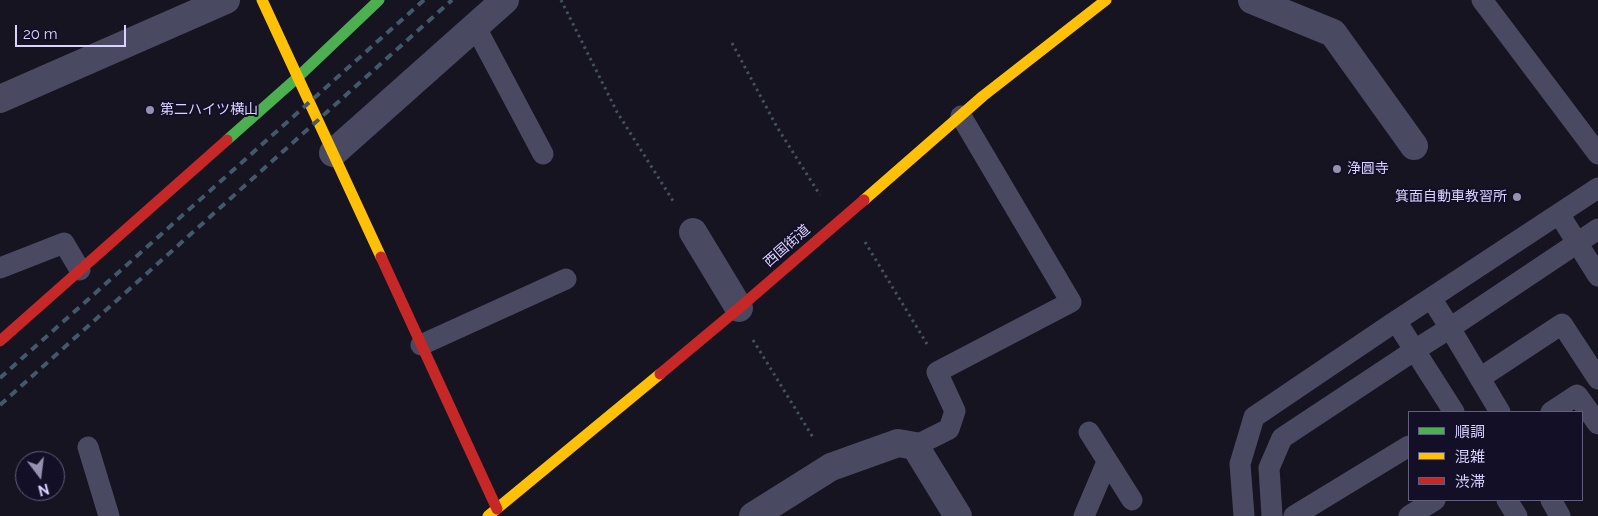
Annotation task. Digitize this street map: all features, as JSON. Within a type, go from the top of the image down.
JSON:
[{"type":"street","points":[[0,99],[226,0]]},
{"type":"street","points":[[262,0],[422,345],[496,514]]},
{"type":"street","points":[[0,341],[298,77],[379,0]]},
{"type":"street","points":[[333,153],[505,0]]},
{"type":"street","name":"西国街道","points":[[496,514],[737,310],[961,116],[1106,0]]},
{"type":"street","points":[[1252,0],[1333,33],[1414,146]]},
{"type":"street","points":[[693,232],[737,310]]},
{"type":"street","points":[[753,516],[832,467],[898,443],[915,446],[958,516]]},
{"type":"lane","points":[[1482,0],[1598,154]]},
{"type":"lane","points":[[475,26],[543,154]]},
{"type":"lane","points":[[915,446],[949,429],[955,411],[937,372],[1071,302],[961,116]]},
{"type":"lane","points":[[1244,516],[1240,464],[1254,417],[1598,188]]},
{"type":"lane","points":[[1272,516],[1269,468],[1282,438],[1576,243],[1597,232],[1567,208]]},
{"type":"lane","points":[[1567,208],[1576,243],[1598,276]]},
{"type":"lane","points":[[0,268],[64,243],[80,270]]},
{"type":"lane","points":[[422,345],[566,279]]},
{"type":"lane","points":[[1431,298],[1499,411]]},
{"type":"lane","points":[[1396,321],[1453,411]]},
{"type":"lane","points":[[1480,378],[1562,324],[1598,379]]},
{"type":"lane","points":[[1552,411],[1577,395],[1598,424]]},
{"type":"lane","points":[[1089,432],[1132,500]]},
{"type":"lane","points":[[1294,516],[1408,447]]},
{"type":"lane","points":[[88,448],[109,516]]},
{"type":"lane","points":[[1084,516],[1107,462]]},
{"type":"lane","points":[[1270,491],[1286,516]]},
{"type":"lane","points":[[1409,516],[1433,501]]},
{"type":"lane","points":[[1508,501],[1517,516]]},
{"type":"lane","points":[[1552,501],[1560,516]]},
{"type":"path","points":[[561,0],[617,112],[693,232]]},
{"type":"path","points":[[732,43],[777,128],[838,223]]},
{"type":"path","points":[[848,214],[934,357],[937,372]]},
{"type":"path","points":[[737,310],[832,467]]},
{"type":"railway","points":[[0,378],[424,0]]},
{"type":"railway","points":[[0,405],[452,0]]},
{"type":"traffic: fast","points":[[227,140],[298,77],[379,0]]},
{"type":"traffic: slow","points":[[262,0],[381,257]]},
{"type":"traffic: slow","points":[[864,200],[983,96],[1106,0]]},
{"type":"traffic: slow","points":[[488,516],[660,374]]},
{"type":"traffic: jam","points":[[0,341],[227,140]]},
{"type":"traffic: jam","points":[[660,374],[864,200]]},
{"type":"traffic: jam","points":[[381,257],[497,509]]},
{"type":"place","name":"第二ハイツ横山","points":[[150,110]]},
{"type":"place","name":"浄圓寺","points":[[1337,169]]},
{"type":"place","name":"箕面自動車教習所","points":[[1517,197]]}]
